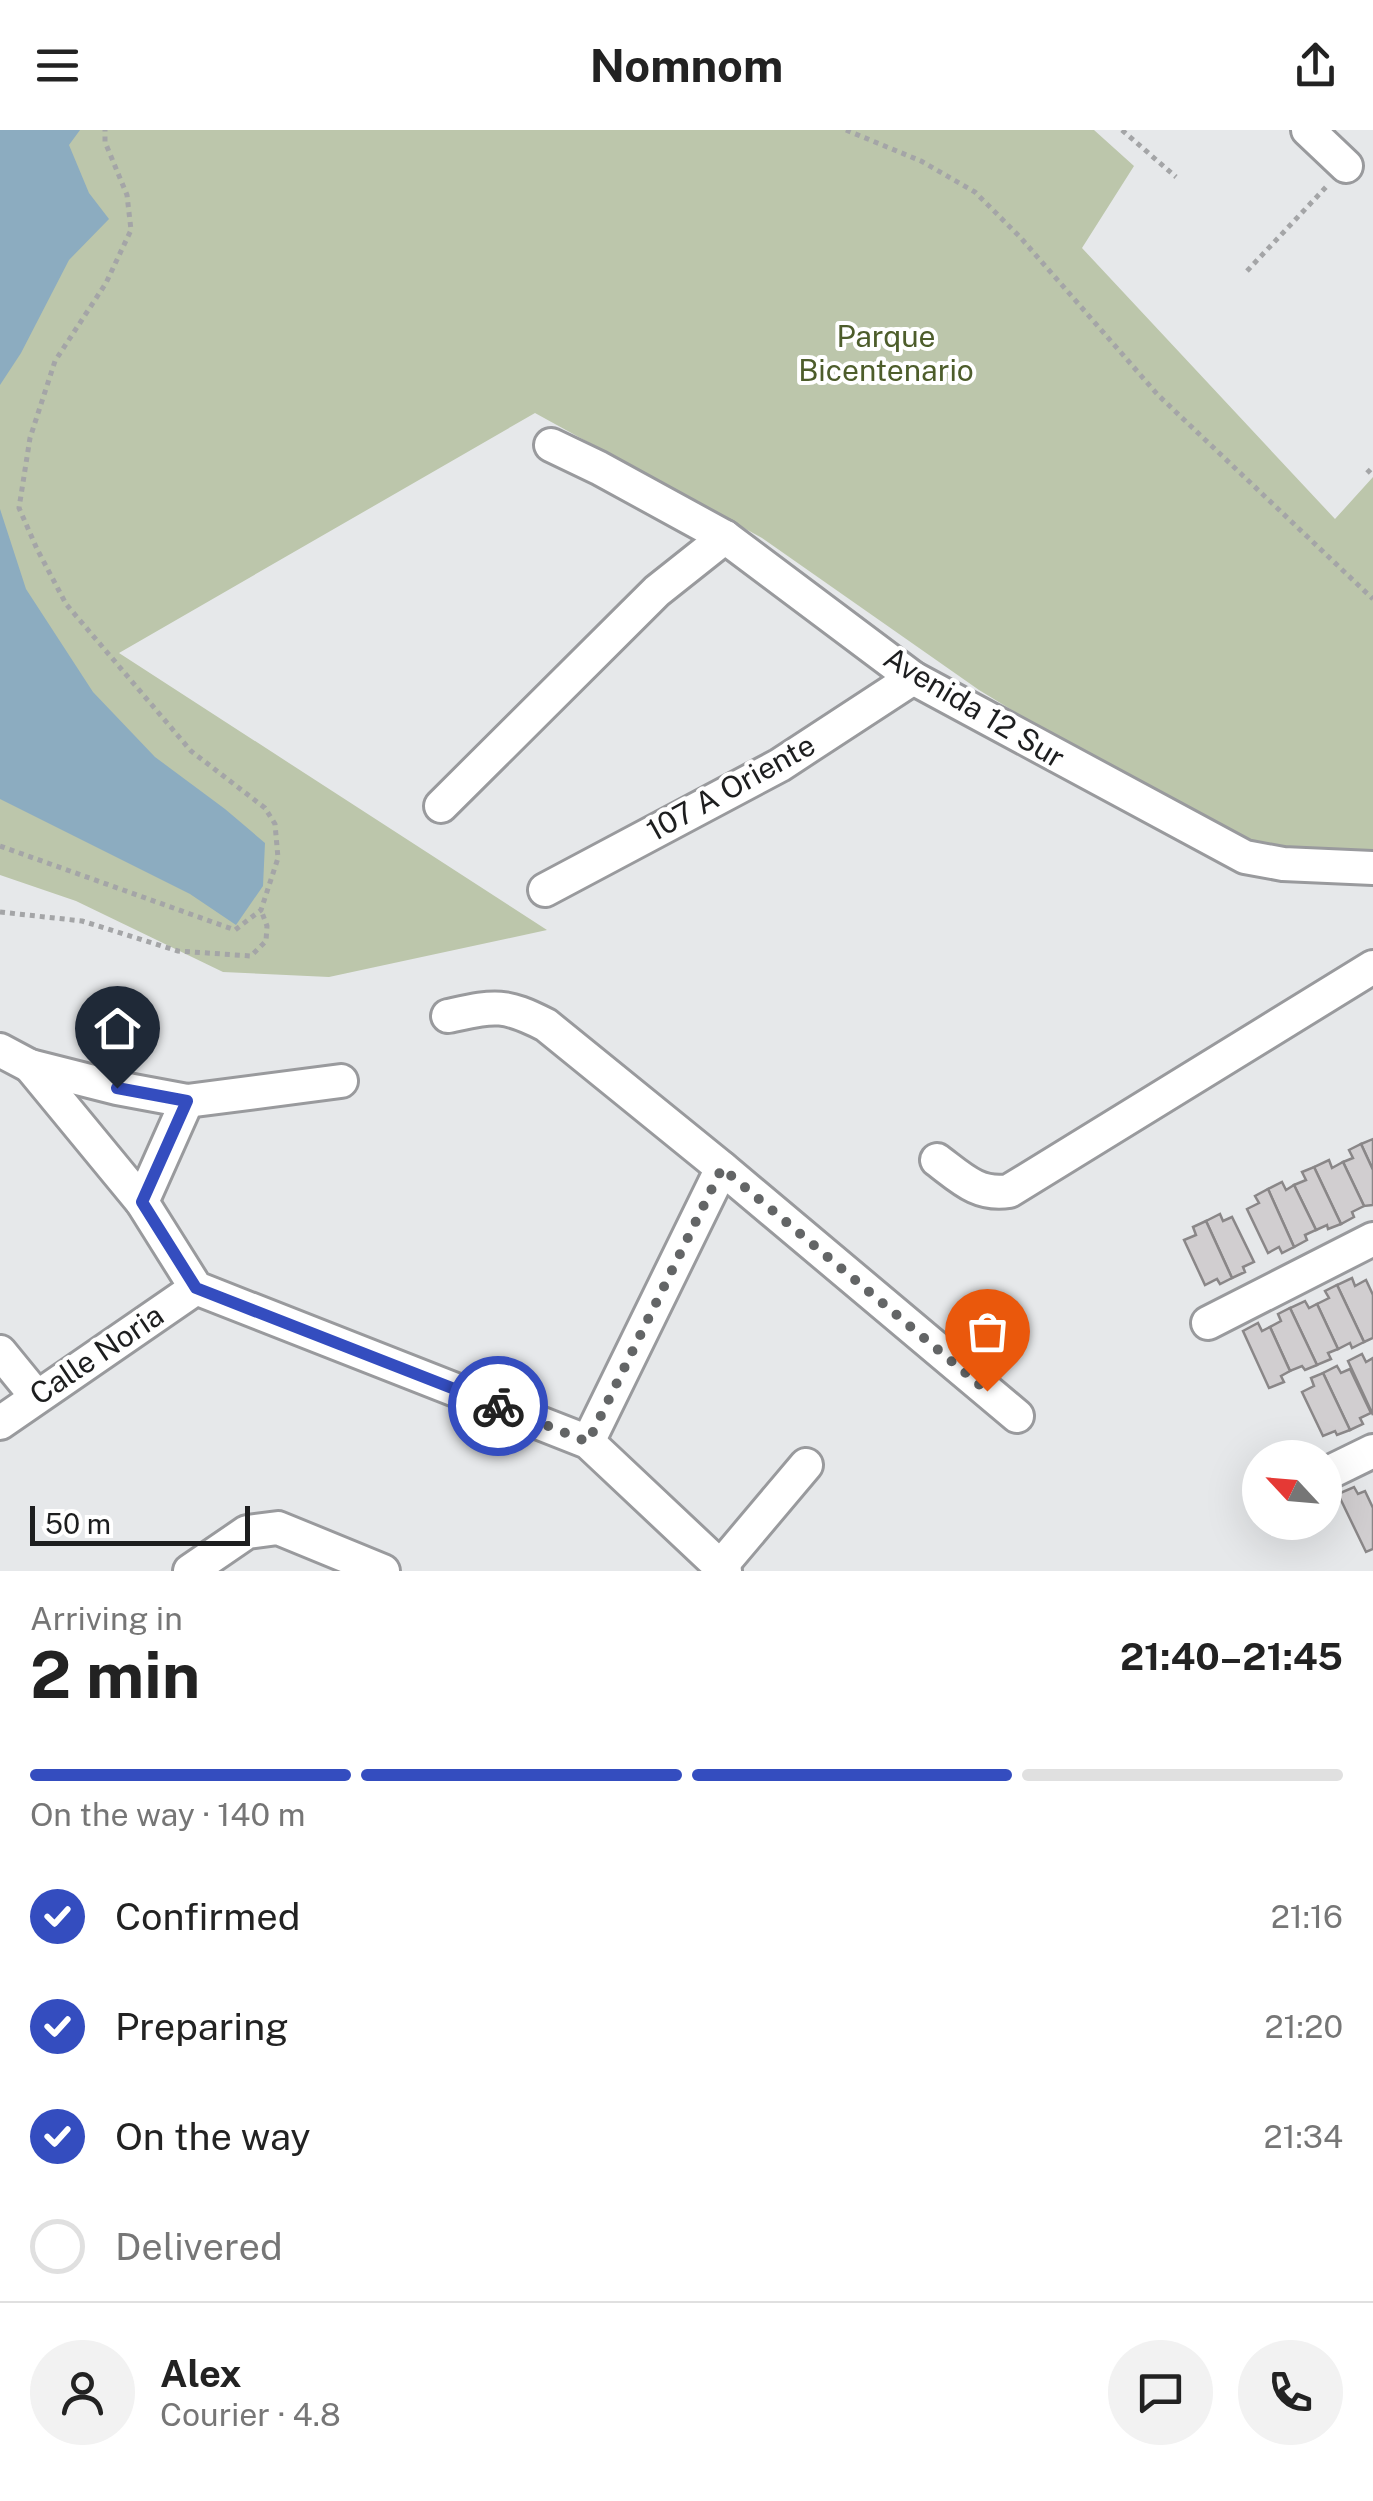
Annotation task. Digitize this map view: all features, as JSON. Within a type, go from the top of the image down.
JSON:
[{"type":"street","points":[[1308,130],[1346,166]]},
{"type":"street","name":"Avenida 12 Sur","points":[[551,445],[725,536],[913,678],[1244,858],[1373,868]]},
{"type":"street","points":[[441,806],[657,591],[725,536]]},
{"type":"street","name":"107 A Oriente","points":[[545,890],[780,765],[913,678]]},
{"type":"street","points":[[937,1160],[976,1190],[990,1194],[1009,1191],[1373,967]]},
{"type":"street","points":[[448,1016],[483,1008],[513,1008],[546,1025],[1017,1416]]},
{"type":"street","points":[[0,1050],[30,1066],[187,1101],[341,1081]]},
{"type":"street","points":[[30,1066],[142,1202],[196,1288],[588,1442],[722,1569],[806,1465]]},
{"type":"street","points":[[142,1202],[187,1101]]},
{"type":"street","points":[[588,1442],[722,1168]]},
{"type":"street","points":[[1208,1323],[1373,1239]]},
{"type":"street","name":"Calle Noria","points":[[0,1424],[196,1288]]},
{"type":"street","points":[[0,1352],[36,1396]]},
{"type":"street","points":[[1342,1466],[1373,1451]]},
{"type":"street","points":[[190,1571],[248,1532],[278,1528],[383,1571]]},
{"type":"path","points":[[0,912],[82,921],[178,951],[251,956],[266,941],[261,910],[278,858],[275,824],[265,808],[190,751],[66,604],[20,508],[30,438],[55,361],[106,282],[131,230],[127,195],[105,142],[105,130]]},
{"type":"path","points":[[846,130],[921,161],[974,192],[1020,237],[1158,395],[1373,598]]},
{"type":"path","points":[[1122,130],[1176,176]]},
{"type":"path","points":[[1247,271],[1346,166]]},
{"type":"path","points":[[1367,473],[1373,467]]},
{"type":"path","points":[[0,846],[235,930],[261,910]]},
{"type":"green space","name":"Parque Bicentenario","points":[[0,130],[1094,130],[1134,166],[1082,248],[1335,519],[1373,477],[1373,864],[1252,857],[979,690],[762,538],[535,413],[119,653],[547,930],[329,977],[223,972],[76,901],[0,875]]},
{"type":"water","points":[[0,130],[80,130],[69,145],[89,193],[109,219],[69,260],[0,385]]},
{"type":"water","points":[[0,509],[26,589],[93,692],[155,757],[265,843],[263,886],[236,925],[190,894],[0,799]]},
{"type":"building","points":[[1373,1139],[1373,1170],[1361,1144]]},
{"type":"building","points":[[1361,1144],[1373,1170],[1373,1205],[1364,1206],[1343,1162],[1353,1158],[1349,1150]]},
{"type":"building","points":[[1329,1160],[1332,1168],[1343,1162],[1364,1206],[1341,1224],[1314,1167]]},
{"type":"building","points":[[1314,1167],[1341,1224],[1328,1229],[1327,1225],[1316,1230],[1294,1185],[1306,1180],[1302,1172]]},
{"type":"building","points":[[1282,1182],[1286,1190],[1294,1185],[1316,1230],[1294,1247],[1268,1189]]},
{"type":"building","points":[[1268,1189],[1294,1247],[1282,1253],[1279,1247],[1268,1253],[1247,1209],[1259,1203],[1255,1196]]},
{"type":"building","points":[[1220,1214],[1223,1221],[1232,1217],[1254,1262],[1232,1278],[1206,1221]]},
{"type":"building","points":[[1206,1221],[1232,1278],[1220,1284],[1217,1279],[1205,1285],[1184,1240],[1196,1235],[1193,1227]]},
{"type":"building","points":[[1352,1278],[1355,1286],[1366,1280],[1373,1295],[1373,1338],[1364,1342],[1337,1285]]},
{"type":"building","points":[[1337,1285],[1364,1342],[1352,1348],[1350,1343],[1338,1349],[1317,1304],[1329,1298],[1325,1291]]},
{"type":"building","points":[[1305,1301],[1309,1308],[1317,1304],[1338,1349],[1328,1353],[1331,1359],[1317,1365],[1290,1308]]},
{"type":"building","points":[[1290,1308],[1317,1365],[1305,1370],[1302,1366],[1290,1371],[1270,1327],[1281,1321],[1278,1314]]},
{"type":"building","points":[[1258,1323],[1262,1331],[1270,1327],[1290,1371],[1281,1376],[1284,1382],[1269,1388],[1243,1331]]},
{"type":"building","points":[[1362,1354],[1366,1362],[1373,1358],[1373,1415],[1348,1361]]},
{"type":"building","points":[[1337,1366],[1341,1373],[1350,1369],[1371,1413],[1360,1418],[1363,1424],[1350,1430],[1323,1373]]},
{"type":"building","points":[[1323,1373],[1350,1430],[1337,1435],[1335,1431],[1323,1436],[1302,1392],[1314,1386],[1311,1378]]},
{"type":"building","points":[[1354,1487],[1358,1494],[1365,1491],[1373,1508],[1373,1549],[1366,1552],[1342,1502],[1342,1492]]},
{"type":"way so far","points":[[498,1406],[588,1442],[722,1168],[987,1391]]},
{"type":"route","points":[[117,1088],[187,1101],[142,1202],[196,1288],[498,1406]]}]
